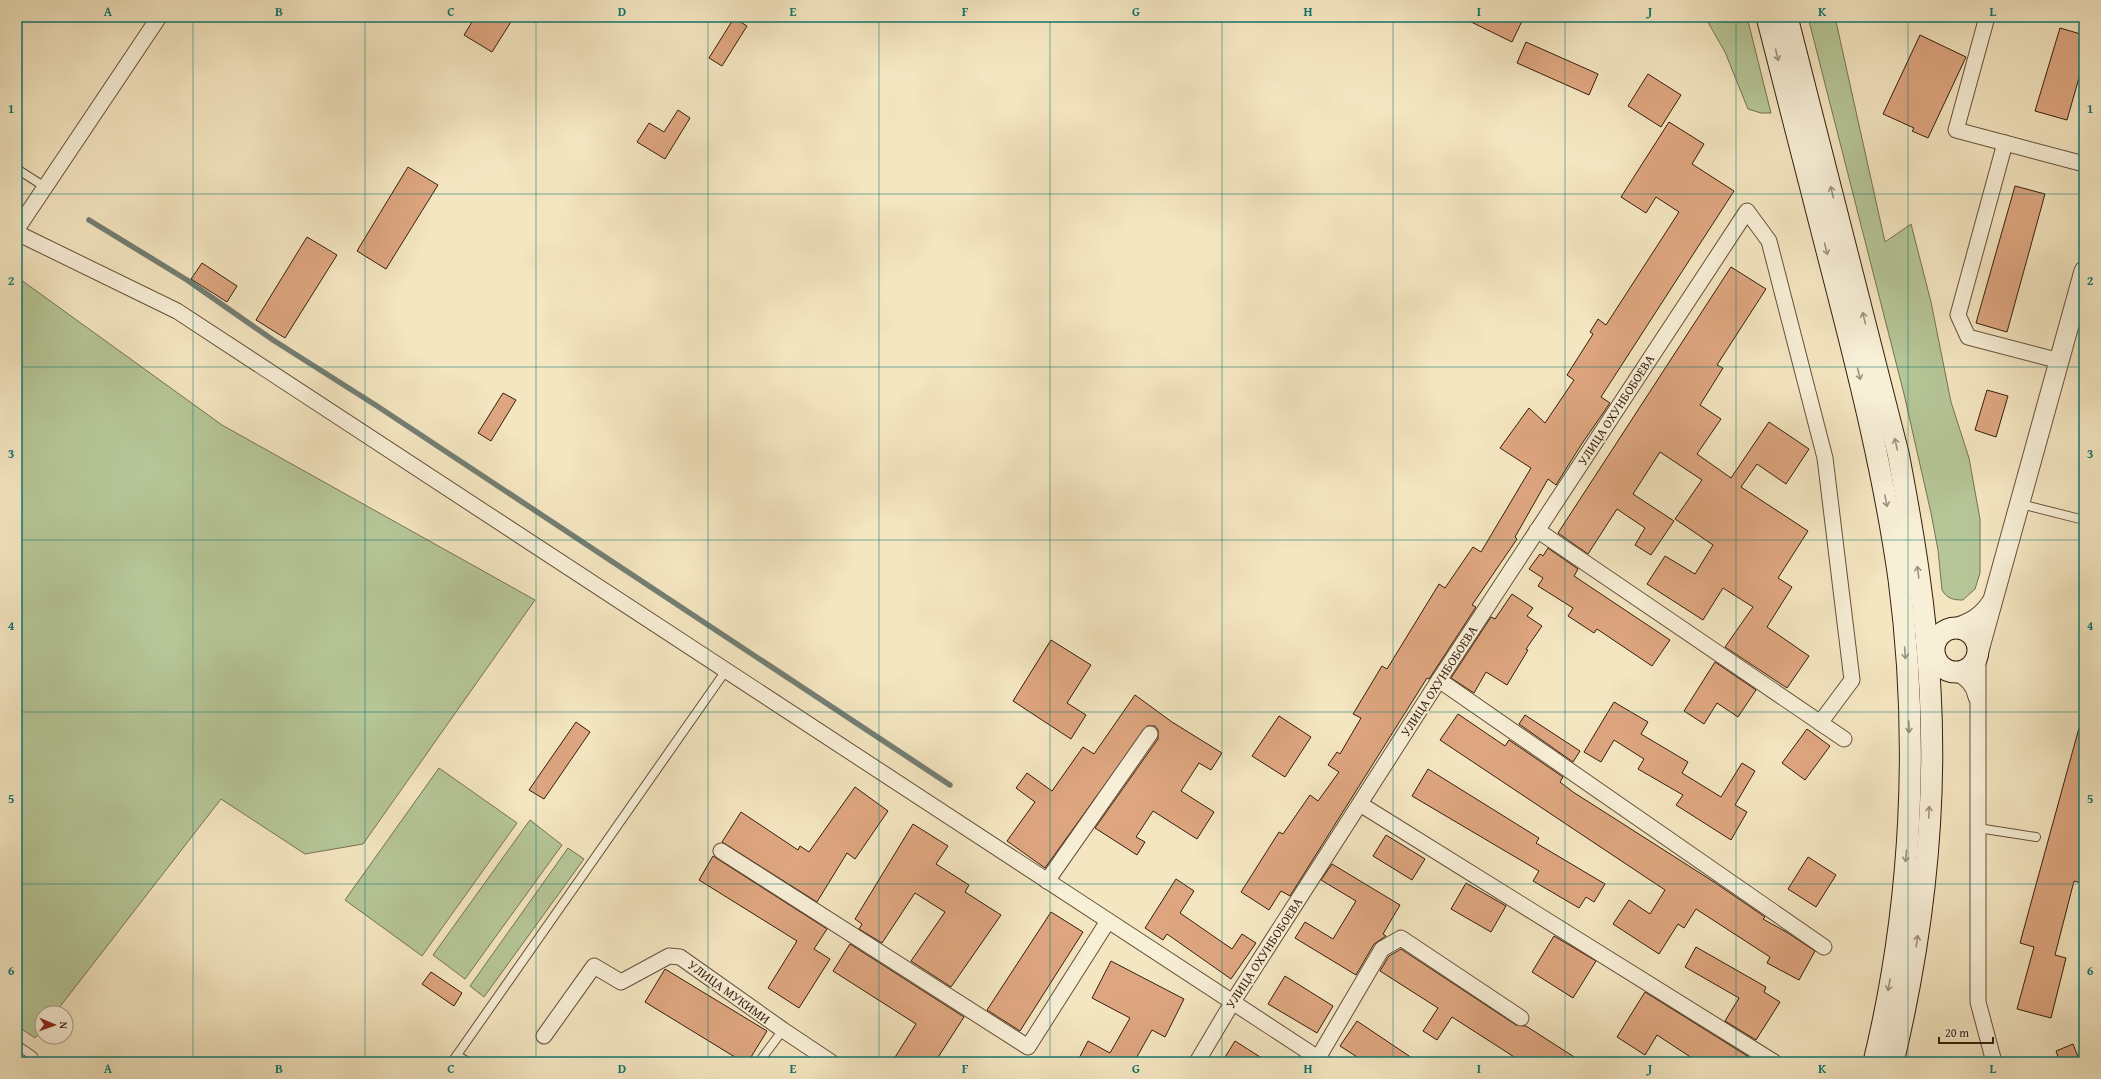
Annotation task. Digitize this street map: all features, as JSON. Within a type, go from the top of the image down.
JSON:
[{"type":"main road","points":[[1767,17],[1878,455],[1895,554],[1902,618],[1908,688],[1910,758],[1907,840],[1893,963],[1874,1062]]},
{"type":"main road","points":[[1787,17],[1898,453],[1910,513],[1924,611],[1934,651],[1942,668],[1956,673]]},
{"type":"main road","points":[[1924,611],[1932,621],[1943,626],[1962,628],[1973,635],[1978,647],[1978,654],[1970,668],[1942,678],[1930,690]]},
{"type":"main road","points":[[1894,1062],[1916,946],[1926,861],[1930,775],[1930,690],[1934,651],[1902,618]]},
{"type":"main road","points":[[1908,688],[1934,651],[1941,634],[1955,628]]},
{"type":"street","points":[[17,229],[159,17]]},
{"type":"street","points":[[1987,17],[1956,130],[2084,164]]},
{"type":"street","points":[[2005,143],[1958,315],[1968,337],[2060,361]]},
{"type":"street","name":"УЛИЦА ОХУНБОБОЕВА","points":[[1197,1062],[1232,1003],[1439,680],[1747,211],[1769,241],[1824,458],[1852,680],[1820,723]]},
{"type":"street","points":[[17,233],[177,311],[727,669],[1232,1003],[1321,1060],[1382,949],[1401,938],[1521,1018]]},
{"type":"street","points":[[1994,1062],[1978,1002],[1978,654],[2021,504],[2084,271]]},
{"type":"street","points":[[1537,530],[1844,739]]},
{"type":"street","points":[[1955,628],[1969,624],[1981,616],[1994,599]]},
{"type":"street","points":[[1956,673],[1971,684],[1977,703]]},
{"type":"street","points":[[1439,680],[1824,947]]},
{"type":"street","points":[[1048,881],[1150,734]]},
{"type":"street","points":[[1360,804],[1774,1062]]},
{"type":"street","points":[[721,851],[1028,1047],[1108,921]]},
{"type":"street","name":"УЛИЦА МУКИМИ","points":[[544,1036],[594,966],[621,982],[669,956],[680,957],[831,1062]]},
{"type":"lane","points":[[17,169],[45,187]]},
{"type":"lane","points":[[2021,504],[2084,520]]},
{"type":"lane","points":[[452,1062],[727,669]]},
{"type":"lane","points":[[1978,828],[2036,837]]},
{"type":"lane","points":[[759,1062],[783,1030]]},
{"type":"lane","points":[[17,1045],[33,1056]]},
{"type":"lane","points":[[456,1055],[468,1062]]},
{"type":"green space","points":[[1705,17],[1747,17],[1771,113],[1761,113],[1748,109],[1725,52]]},
{"type":"green space","points":[[1808,17],[1835,17],[1885,242],[1911,224],[1931,302],[1951,402],[1969,458],[1980,519],[1980,573],[1975,589],[1963,600],[1951,598],[1942,590],[1938,550],[1931,513],[1904,394]]},
{"type":"green space","points":[[17,277],[222,425],[535,600],[363,844],[305,854],[221,799],[61,1005],[34,1005],[34,1037],[17,1026]]},
{"type":"green space","points":[[439,768],[517,823],[422,956],[345,900]]},
{"type":"green space","points":[[530,820],[562,845],[465,979],[433,955]]},
{"type":"green space","points":[[568,848],[584,859],[484,997],[470,986]]},
{"type":"building","points":[[475,17],[514,17],[492,52],[464,35]]},
{"type":"building","points":[[1461,17],[1524,17],[1512,42]]},
{"type":"building","points":[[734,18],[747,26],[722,66],[709,58]]},
{"type":"building","points":[[2060,28],[2084,35],[2084,60],[2067,120],[2035,111]]},
{"type":"building","points":[[1920,35],[1966,57],[1928,138],[1912,131],[1914,128],[1883,114]]},
{"type":"building","points":[[1526,42],[1598,74],[1589,95],[1517,63]]},
{"type":"building","points":[[1648,74],[1681,95],[1661,127],[1628,106]]},
{"type":"building","points":[[678,110],[690,118],[665,159],[637,142],[649,123],[664,132]]},
{"type":"building","points":[[1669,122],[1704,144],[1692,164],[1734,191],[1601,397],[1610,403],[1556,485],[1548,479],[1515,537],[1517,539],[1472,605],[1476,607],[1429,679],[1427,678],[1290,896],[1281,891],[1269,910],[1241,892],[1279,832],[1283,834],[1310,795],[1318,801],[1339,772],[1328,765],[1337,752],[1340,754],[1361,718],[1353,714],[1382,666],[1387,669],[1439,584],[1445,588],[1473,547],[1481,552],[1531,468],[1500,448],[1529,408],[1545,423],[1574,380],[1567,375],[1593,334],[1590,332],[1598,319],[1606,325],[1679,212],[1656,197],[1646,213],[1621,197]]},
{"type":"building","points":[[408,167],[438,185],[386,269],[357,251]]},
{"type":"building","points":[[2015,186],[2045,194],[2007,332],[1976,323]]},
{"type":"building","points":[[307,237],[337,255],[285,338],[256,320]]},
{"type":"building","points":[[202,263],[237,286],[227,302],[191,279]]},
{"type":"building","points":[[1731,267],[1766,289],[1717,365],[1723,368],[1700,405],[1721,419],[1697,454],[1731,478],[1769,422],[1809,449],[1786,484],[1757,464],[1741,487],[1808,531],[1778,578],[1792,587],[1767,627],[1809,656],[1787,688],[1725,647],[1753,607],[1723,588],[1703,620],[1647,584],[1665,556],[1695,574],[1713,545],[1675,519],[1702,480],[1660,452],[1633,494],[1674,521],[1651,555],[1635,545],[1645,528],[1617,509],[1588,554],[1558,533]]},
{"type":"building","points":[[1987,390],[2008,396],[1996,437],[1975,430]]},
{"type":"building","points":[[503,393],[516,400],[491,441],[478,433]]},
{"type":"building","points":[[1548,548],[1578,569],[1574,576],[1670,640],[1652,666],[1597,629],[1594,633],[1568,616],[1573,608],[1538,586],[1543,578],[1529,569],[1540,554],[1543,556]]},
{"type":"building","points":[[1512,594],[1533,608],[1527,616],[1542,626],[1526,649],[1528,650],[1507,685],[1486,672],[1474,693],[1451,678],[1491,617],[1495,619]]},
{"type":"building","points":[[1051,640],[1091,665],[1067,703],[1086,715],[1071,739],[1013,701]]},
{"type":"building","points":[[1715,662],[1756,690],[1738,717],[1717,703],[1704,724],[1684,711]]},
{"type":"building","points":[[1135,695],[1172,722],[1222,753],[1211,770],[1199,763],[1181,791],[1214,812],[1197,839],[1153,811],[1136,837],[1145,842],[1137,855],[1095,828],[1158,739],[1158,730],[1155,726],[1147,726],[1045,868],[1007,841],[1035,802],[1016,788],[1027,773],[1052,791],[1083,747],[1094,754]]},
{"type":"building","points":[[1614,702],[1648,722],[1641,734],[1688,762],[1682,773],[1721,797],[1742,763],[1755,771],[1735,805],[1747,812],[1731,840],[1676,805],[1683,795],[1638,769],[1644,759],[1614,740],[1601,762],[1584,752]]},
{"type":"building","points":[[1458,714],[1505,746],[1509,740],[1563,777],[1560,782],[1573,792],[1714,882],[1765,917],[1763,919],[1815,951],[1799,980],[1767,963],[1770,957],[1696,909],[1684,928],[1678,924],[1659,954],[1613,924],[1629,900],[1650,914],[1665,890],[1440,740]]},
{"type":"building","points":[[1525,715],[1580,751],[1573,762],[1519,724]]},
{"type":"building","points":[[1279,716],[1311,737],[1285,777],[1252,756]]},
{"type":"building","points":[[576,722],[590,732],[544,799],[529,790]]},
{"type":"building","points":[[2079,728],[2084,729],[2084,884],[2074,881],[2055,955],[2066,958],[2051,1018],[2017,1009],[2034,947],[2020,943]]},
{"type":"building","points":[[1807,729],[1830,746],[1805,780],[1782,763]]},
{"type":"building","points":[[1428,769],[1539,838],[1536,843],[1605,884],[1594,902],[1586,897],[1579,908],[1533,881],[1539,871],[1412,796]]},
{"type":"building","points":[[855,787],[888,811],[855,859],[847,853],[817,902],[722,842],[741,812],[798,850],[800,846],[809,852]]},
{"type":"building","points":[[913,824],[948,846],[936,864],[969,885],[965,892],[1001,915],[951,987],[911,961],[945,912],[915,893],[882,943],[859,929],[862,924],[855,919]]},
{"type":"building","points":[[1386,835],[1425,859],[1412,880],[1373,856]]},
{"type":"building","points":[[713,856],[827,929],[814,949],[830,959],[799,1008],[768,988],[797,941],[699,880]]},
{"type":"building","points":[[1808,857],[1836,875],[1816,907],[1788,889]]},
{"type":"building","points":[[1332,864],[1400,905],[1383,934],[1386,936],[1374,944],[1356,975],[1295,938],[1305,922],[1333,939],[1356,901],[1321,880]]},
{"type":"building","points":[[1176,879],[1194,891],[1180,913],[1232,949],[1242,934],[1256,943],[1231,979],[1167,934],[1163,940],[1145,928]]},
{"type":"building","points":[[1466,883],[1506,906],[1491,932],[1451,909]]},
{"type":"building","points":[[1051,912],[1083,932],[1020,1031],[987,1010]]},
{"type":"building","points":[[1554,936],[1596,961],[1573,998],[1532,972]]},
{"type":"building","points":[[850,944],[964,1017],[935,1062],[892,1062],[916,1024],[833,971]]},
{"type":"building","points":[[1696,947],[1766,987],[1764,992],[1780,1002],[1756,1040],[1725,1021],[1739,998],[1685,967]]},
{"type":"building","points":[[1401,949],[1516,1025],[1526,1026],[1582,1062],[1522,1062],[1452,1017],[1437,1040],[1423,1031],[1438,1008],[1380,971],[1389,956]]},
{"type":"building","points":[[1111,961],[1184,999],[1165,1037],[1152,1030],[1134,1062],[1077,1062],[1088,1041],[1110,1053],[1130,1018],[1092,998]]},
{"type":"building","points":[[665,969],[767,1031],[748,1062],[743,1062],[645,1002]]},
{"type":"building","points":[[431,972],[462,993],[454,1006],[422,984]]},
{"type":"building","points":[[1285,976],[1333,1006],[1317,1033],[1268,1004]]},
{"type":"building","points":[[1645,992],[1757,1062],[1698,1062],[1657,1035],[1645,1055],[1617,1037]]},
{"type":"building","points":[[1357,1021],[1418,1062],[1365,1062],[1340,1046]]},
{"type":"building","points":[[1235,1041],[1268,1062],[1222,1062]]},
{"type":"building","points":[[2073,1044],[2080,1062],[2060,1062],[2056,1051]]},
{"type":"waterway","points":[[89,220],[187,280],[273,340],[377,406],[950,785]]}]
